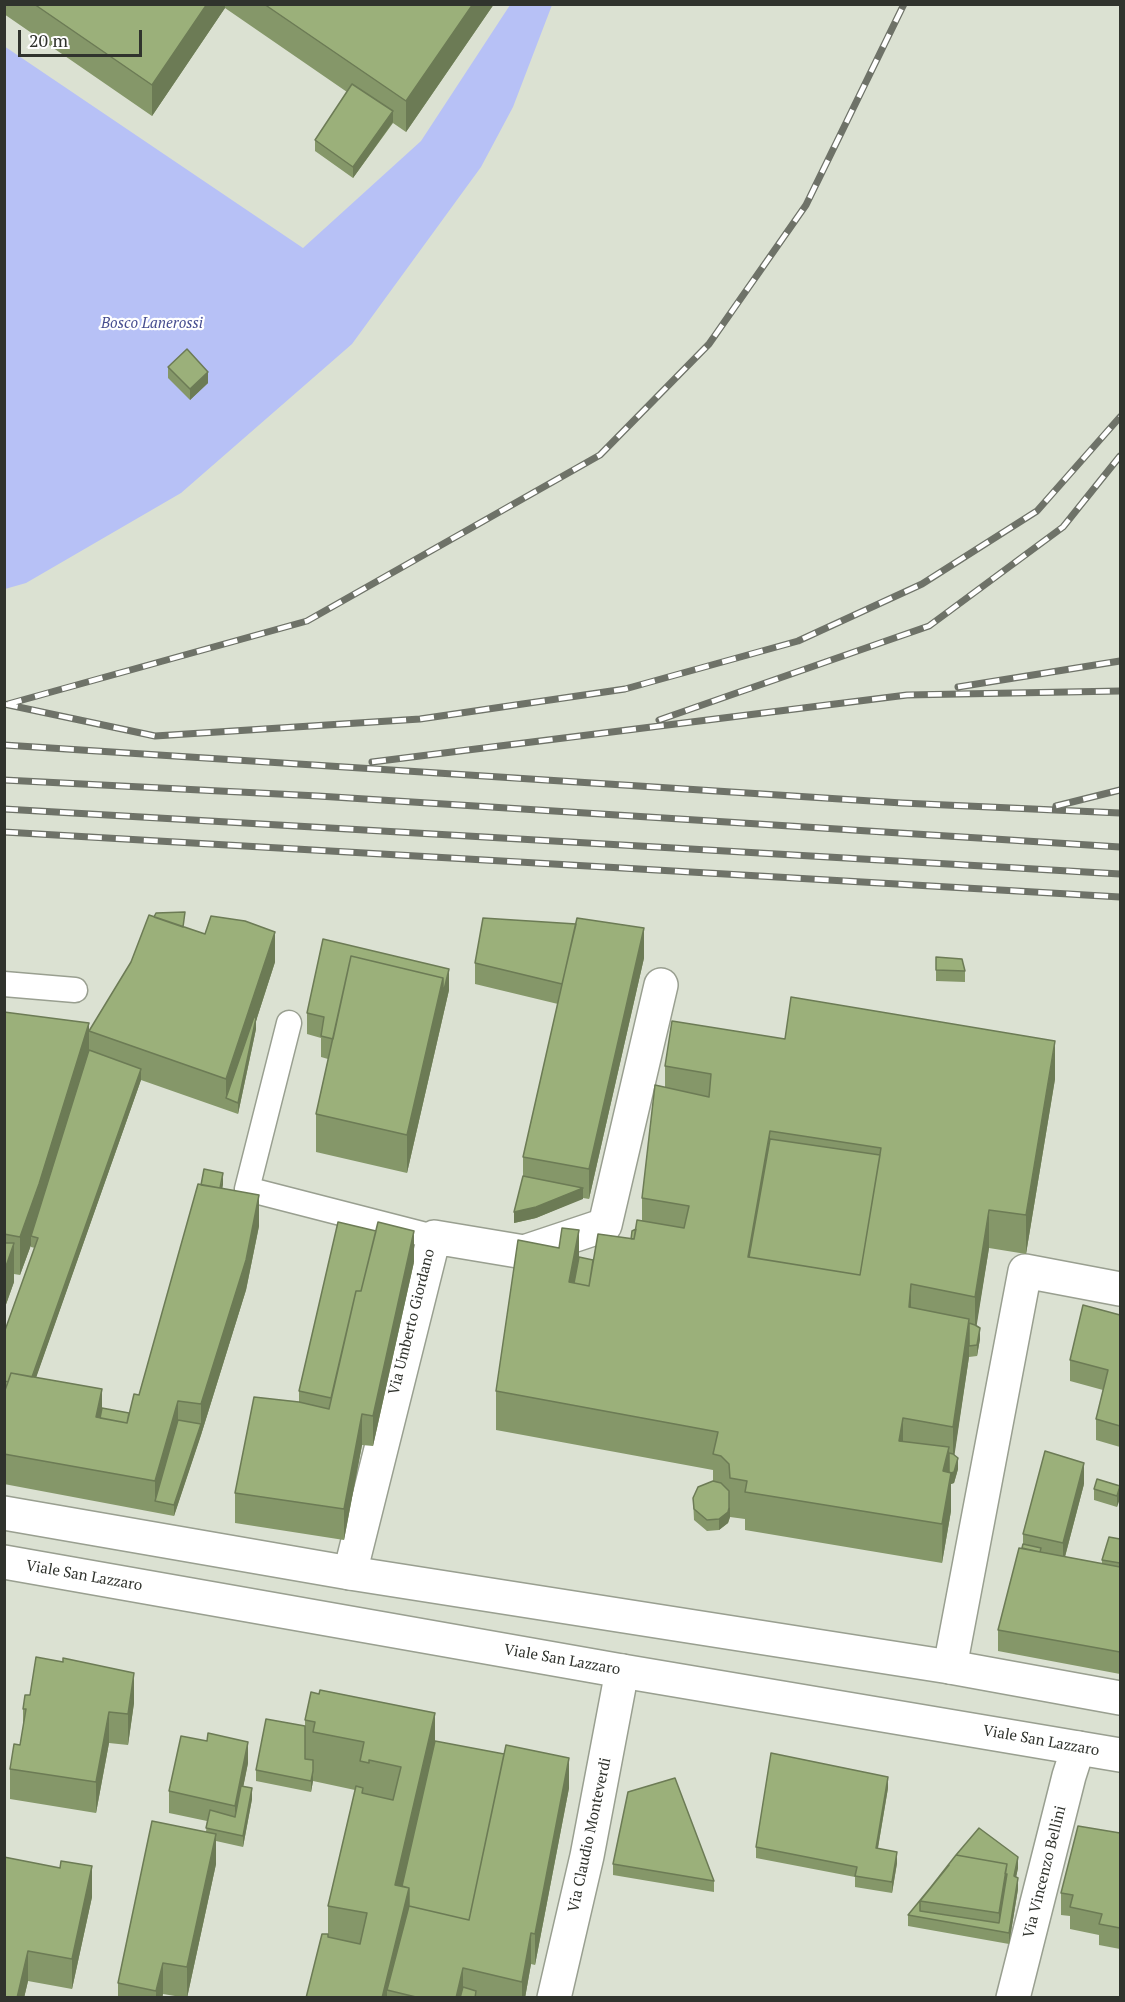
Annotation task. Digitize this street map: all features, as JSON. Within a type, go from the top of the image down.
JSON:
[{"type":"main road","name":"Via Umberto Giordano","points":[[350,1573],[434,1238],[524,1252],[605,1225],[661,985]]},
{"type":"main road","points":[[950,1667],[1025,1271],[1120,1289]]},
{"type":"main road","points":[[4,1513],[350,1573],[950,1667],[1120,1698]]},
{"type":"main road","name":"Viale San Lazzaro","points":[[4,1562],[622,1671],[1120,1755]]},
{"type":"main road","name":"Via Claudio Monteverdi","points":[[554,1998],[587,1856],[622,1671]]},
{"type":"main road","name":"Via Vincenzo Bellini","points":[[1013,1998],[1078,1748]]},
{"type":"lane","points":[[4,984],[75,990]]},
{"type":"lane","points":[[289,1023],[247,1189],[434,1238]]},
{"type":"green space","name":"Bosco Lanerossi","points":[[510,5],[552,5],[513,107],[481,167],[352,344],[181,493],[26,583],[5,589],[4,46],[303,248],[421,141]]},
{"type":"building","points":[[34,4],[207,4],[152,85]]},
{"type":"building","points":[[264,4],[473,4],[406,101]]},
{"type":"building","points":[[352,84],[393,111],[353,167],[315,140]]},
{"type":"building","points":[[187,349],[208,372],[190,389],[168,367]]},
{"type":"building","points":[[185,912],[183,927],[154,917],[156,913]]},
{"type":"building","points":[[149,915],[205,934],[211,916],[245,921],[275,932],[226,1079],[89,1031],[131,962]]},
{"type":"building","points":[[483,918],[576,924],[562,984],[475,963]]},
{"type":"building","points":[[577,918],[644,928],[589,1169],[523,1157]]},
{"type":"building","points":[[323,939],[449,969],[443,994],[443,978],[351,956],[333,1039],[321,1036],[324,1017],[307,1013]]},
{"type":"building","points":[[351,956],[443,978],[407,1135],[316,1114]]},
{"type":"building","points":[[936,957],[962,959],[965,971],[936,970]]},
{"type":"building","points":[[791,997],[1055,1041],[1026,1215],[989,1210],[975,1297],[911,1284],[909,1307],[969,1319],[953,1427],[903,1418],[899,1441],[949,1447],[943,1471],[951,1473],[942,1524],[745,1492],[747,1481],[730,1478],[729,1464],[721,1456],[713,1454],[718,1432],[496,1391],[518,1240],[559,1248],[562,1228],[579,1230],[569,1282],[589,1286],[598,1234],[634,1239],[637,1220],[684,1228],[689,1206],[642,1198],[655,1085],[709,1097],[711,1074],[665,1066],[672,1021],[785,1039]],"holes":[[[770,1131],[881,1148],[860,1275],[748,1257]]]},
{"type":"building","points":[[4,1012],[89,1023],[39,1184],[20,1237],[4,1234]]},
{"type":"building","points":[[254,1017],[256,1018],[238,1103],[226,1098]]},
{"type":"building","points":[[89,1050],[141,1069],[32,1377],[11,1373],[8,1382],[4,1381],[4,1333],[38,1238],[31,1236]]},
{"type":"building","points":[[770,1139],[880,1155],[860,1275],[749,1257]]},
{"type":"building","points":[[204,1169],[223,1173],[220,1188],[201,1185]]},
{"type":"building","points":[[523,1176],[583,1188],[536,1207],[514,1212]]},
{"type":"building","points":[[198,1184],[259,1195],[246,1260],[201,1404],[178,1401],[155,1481],[4,1454],[4,1393],[11,1373],[102,1389],[96,1417],[127,1423],[134,1394],[139,1395]]},
{"type":"building","points":[[338,1222],[376,1231],[361,1291],[356,1291],[331,1398],[299,1391]]},
{"type":"building","points":[[378,1222],[414,1231],[373,1416],[362,1414],[344,1509],[235,1493],[254,1397],[299,1402],[329,1409],[356,1291],[361,1291]]},
{"type":"building","points":[[636,1229],[634,1239],[631,1239],[632,1231]]},
{"type":"building","points":[[4,1243],[14,1243],[4,1272]]},
{"type":"building","points":[[579,1257],[593,1260],[589,1286],[574,1283]]},
{"type":"building","points":[[1083,1305],[1120,1315],[1120,1426],[1096,1419],[1108,1370],[1070,1360]]},
{"type":"building","points":[[969,1323],[980,1328],[977,1345],[969,1346]]},
{"type":"building","points":[[4,1381],[8,1382],[4,1393]]},
{"type":"building","points":[[102,1408],[129,1413],[127,1423],[100,1418]]},
{"type":"building","points":[[178,1420],[201,1424],[174,1505],[155,1501]]},
{"type":"building","points":[[1045,1451],[1084,1463],[1063,1543],[1023,1534]]},
{"type":"building","points":[[949,1453],[958,1458],[954,1472],[951,1473],[949,1472]]},
{"type":"building","points":[[1097,1479],[1120,1486],[1117,1496],[1094,1489]]},
{"type":"building","points":[[713,1481],[721,1483],[729,1491],[729,1508],[728,1512],[719,1519],[707,1520],[694,1509],[693,1498],[698,1487]]},
{"type":"building","points":[[1109,1537],[1120,1539],[1120,1563],[1102,1560]]},
{"type":"building","points":[[1023,1544],[1041,1548],[1040,1552],[1022,1548]]},
{"type":"building","points":[[1019,1548],[1120,1567],[1120,1652],[998,1630]]},
{"type":"building","points":[[36,1657],[63,1662],[63,1658],[134,1673],[128,1714],[109,1712],[96,1782],[10,1769],[14,1744],[20,1745],[26,1709],[23,1709],[25,1695],[30,1695]]},
{"type":"building","points":[[320,1690],[435,1713],[395,1885],[409,1888],[382,1998],[306,1998],[322,1934],[360,1944],[367,1913],[328,1906],[356,1786],[363,1788],[362,1793],[393,1800],[401,1767],[369,1760],[369,1763],[360,1761],[364,1742],[313,1732],[315,1722],[305,1720],[311,1692],[319,1694]]},
{"type":"building","points":[[266,1719],[305,1726],[305,1759],[313,1760],[311,1781],[256,1770]]},
{"type":"building","points":[[208,1733],[248,1742],[235,1806],[169,1791],[181,1736],[207,1741]]},
{"type":"building","points":[[435,1741],[504,1754],[469,1920],[409,1906],[409,1888],[402,1886]]},
{"type":"building","points":[[506,1745],[569,1758],[535,1934],[531,1933],[522,1982],[463,1968],[456,1998],[420,1998],[387,1990],[409,1906],[469,1920]]},
{"type":"building","points":[[771,1753],[888,1777],[876,1848],[897,1852],[892,1882],[855,1876],[857,1867],[756,1847]]},
{"type":"building","points":[[675,1778],[714,1881],[613,1864],[628,1792]]},
{"type":"building","points":[[241,1786],[252,1788],[243,1836],[206,1828],[210,1810],[235,1817]]},
{"type":"building","points":[[152,1821],[216,1834],[187,1967],[163,1963],[156,1991],[118,1983]]},
{"type":"building","points":[[1078,1826],[1120,1833],[1120,1928],[1099,1924],[1102,1914],[1070,1907],[1073,1895],[1061,1893]]},
{"type":"building","points":[[979,1828],[1018,1857],[1014,1876],[1018,1878],[1009,1933],[908,1915],[949,1865],[920,1901],[920,1911],[999,1923],[1007,1864],[956,1855]]},
{"type":"building","points":[[956,1855],[1007,1864],[999,1913],[920,1901]]},
{"type":"building","points":[[4,1857],[60,1868],[61,1861],[92,1866],[72,1959],[28,1951],[17,1998],[4,1998]]},
{"type":"building","points":[[463,1987],[476,1991],[475,1998],[460,1998]]},
{"type":"railway","points":[[8,704],[307,621],[600,455],[709,344],[806,205],[904,4]]},
{"type":"railway","points":[[4,704],[155,736],[420,719],[625,689],[798,641],[922,584],[1037,511],[1120,417]]},
{"type":"railway","points":[[659,720],[929,626],[1063,527],[1120,456]]},
{"type":"railway","points":[[958,687],[1120,661]]},
{"type":"railway","points":[[372,762],[907,695],[1120,691]]},
{"type":"railway","points":[[4,745],[902,803],[1120,813]]},
{"type":"railway","points":[[4,780],[318,796],[1120,847]]},
{"type":"railway","points":[[1056,806],[1120,790]]},
{"type":"railway","points":[[4,809],[1120,874]]},
{"type":"railway","points":[[4,832],[1120,897]]}]
